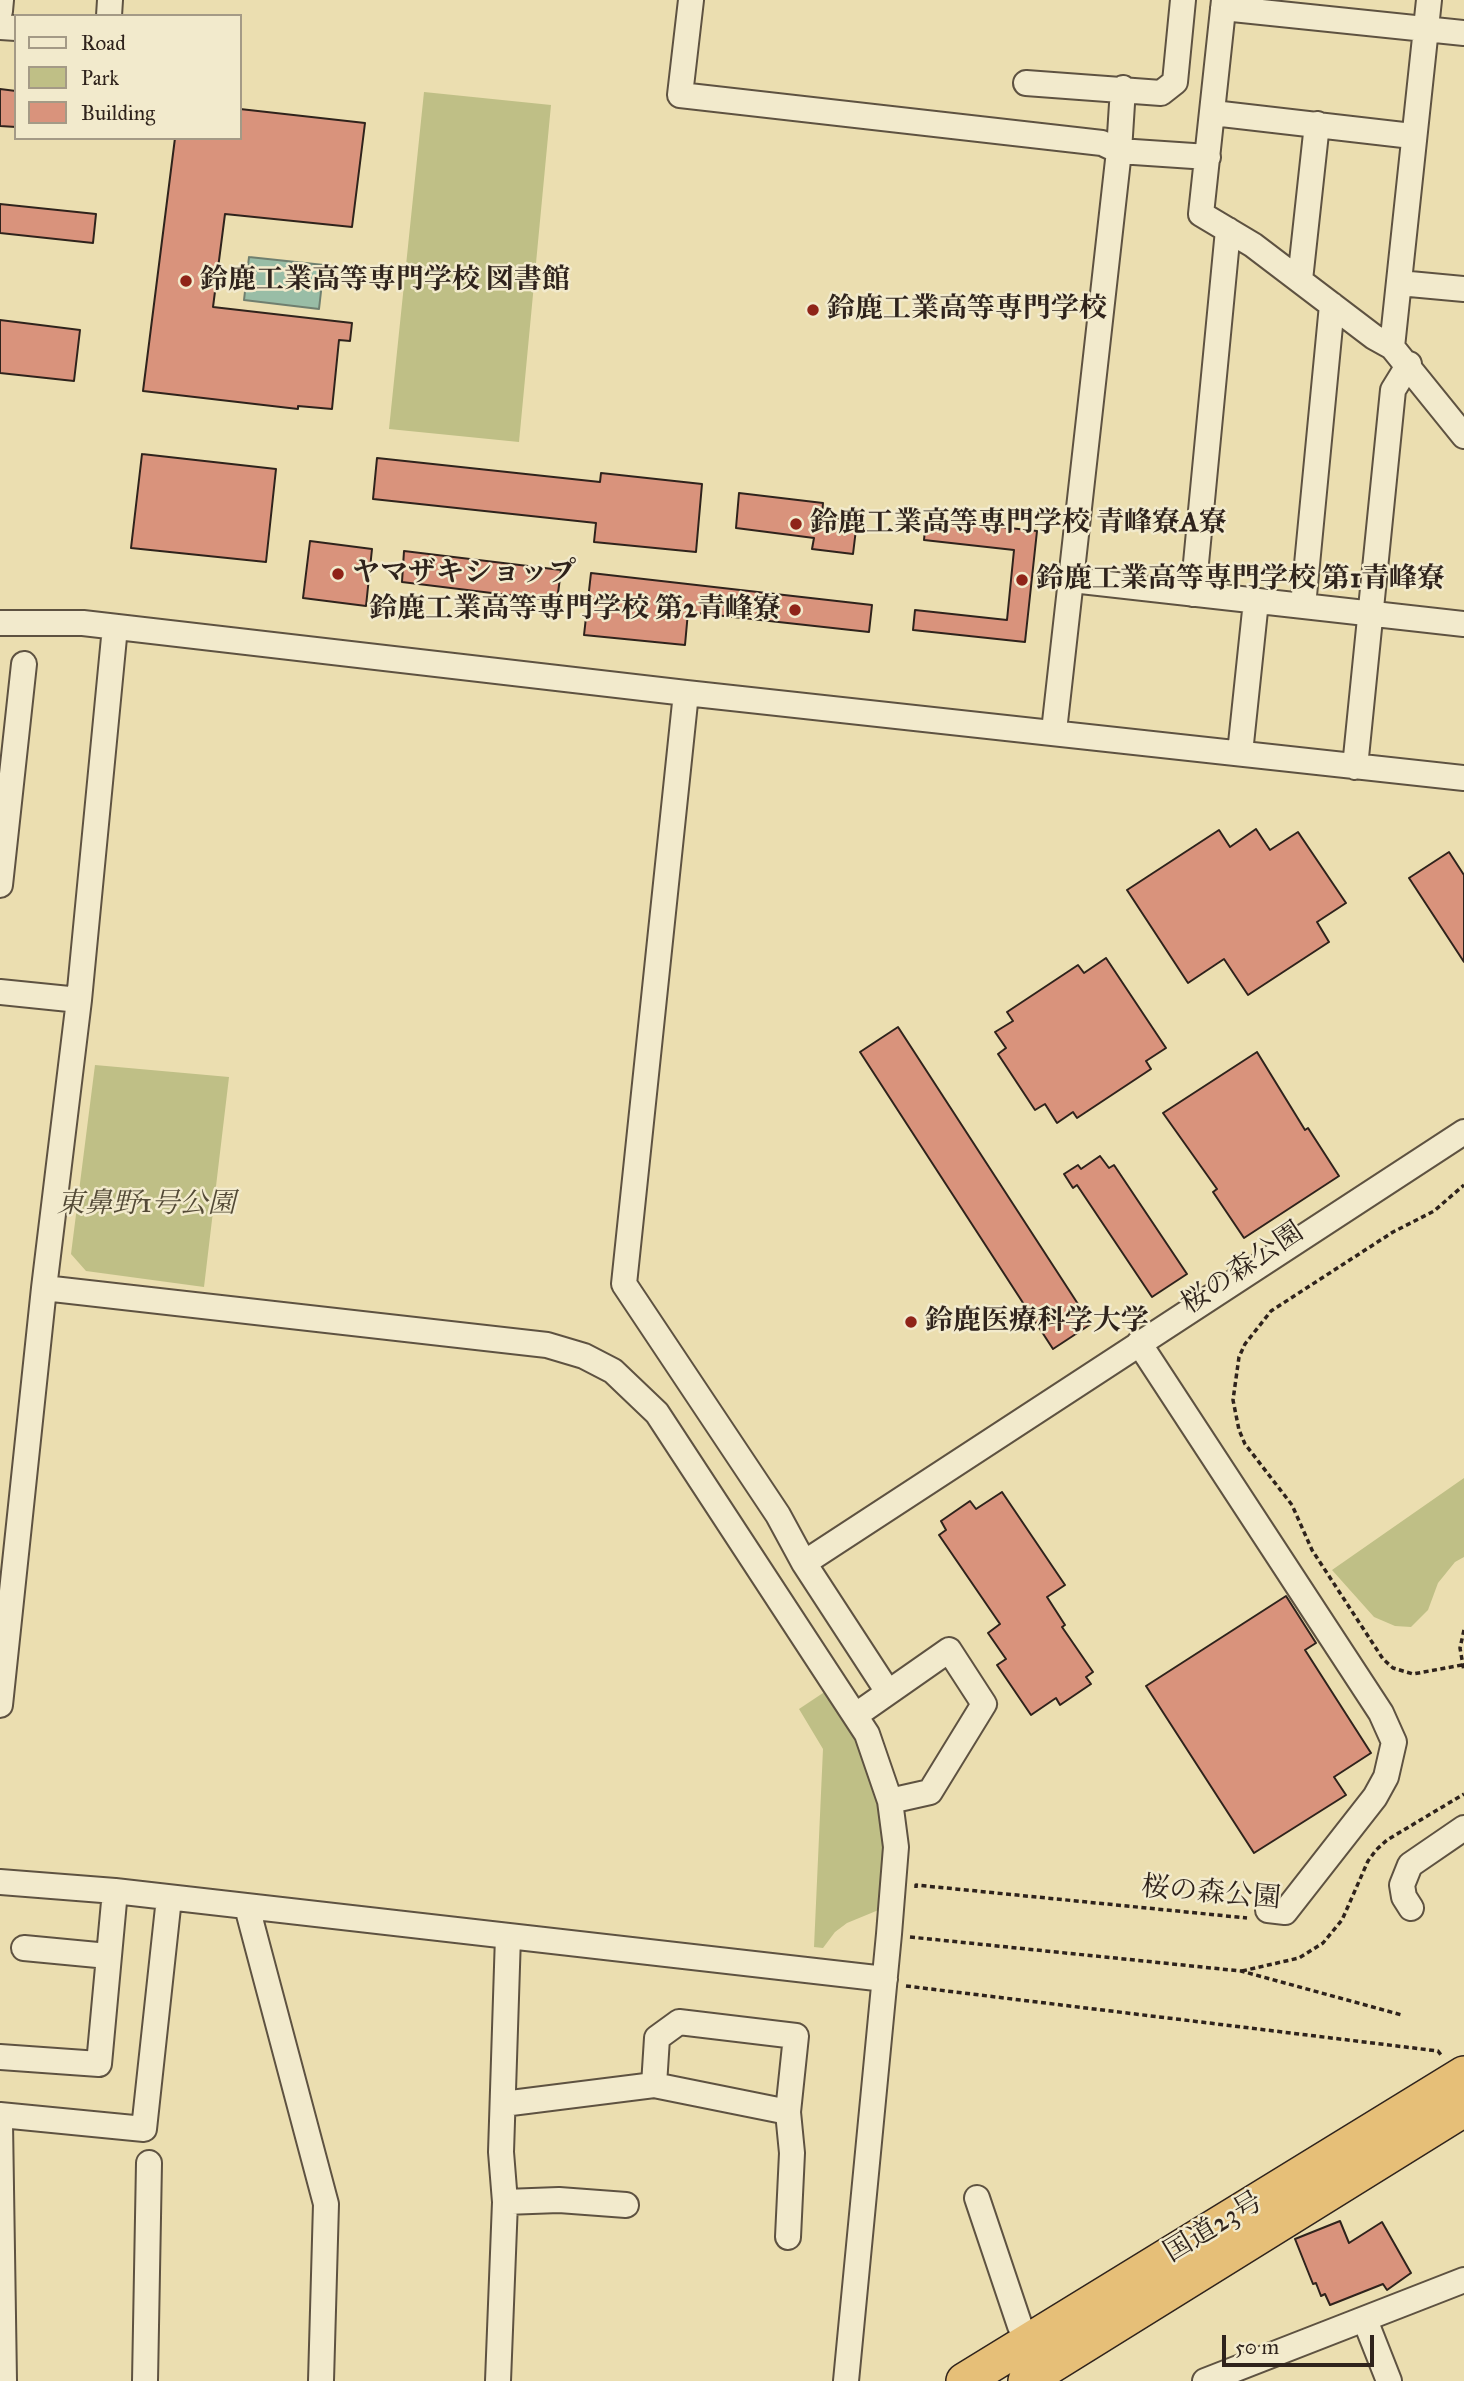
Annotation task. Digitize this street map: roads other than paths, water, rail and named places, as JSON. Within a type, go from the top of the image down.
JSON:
[{"type":"highway","name":"国道23号","points":[[964,2381],[1454,2066]]},
{"type":"highway","name":"国道23号","points":[[1026,2381],[1464,2109]]},
{"type":"street","points":[[0,11],[1,0]]},
{"type":"street","points":[[691,0],[680,95],[1102,143],[1119,150],[1208,157]]},
{"type":"street","points":[[1355,767],[1393,390],[1401,355],[1399,282],[1412,136],[1429,0]]},
{"type":"street","points":[[1464,33],[1223,4],[1201,214],[1300,279],[1401,355],[1464,436]]},
{"type":"street","points":[[1026,83],[1124,88],[1161,93],[1175,82],[1177,5]]},
{"type":"street","points":[[1054,731],[1124,88]]},
{"type":"street","points":[[1213,113],[1412,136]]},
{"type":"street","points":[[1300,279],[1317,124]]},
{"type":"street","points":[[1193,593],[1228,230]]},
{"type":"street","points":[[1399,282],[1464,289]]},
{"type":"street","points":[[1303,606],[1332,305]]},
{"type":"street","points":[[1072,580],[1464,624]]},
{"type":"street","points":[[1240,753],[1256,601]]},
{"type":"street","points":[[0,623],[83,623],[686,694],[1054,731],[1464,778]]},
{"type":"street","points":[[0,1704],[6,1596],[79,1000],[115,627]]},
{"type":"street","points":[[0,885],[10,698],[24,664]]},
{"type":"street","points":[[686,694],[624,1278],[628,1293],[778,1515],[804,1563],[888,1692]]},
{"type":"street","points":[[0,992],[79,1000]]},
{"type":"street","points":[[804,1563],[1464,1132]]},
{"type":"street","points":[[44,1288],[547,1345],[599,1364],[626,1381],[657,1413],[856,1715],[874,1748],[890,1801],[895,1847],[896,1976],[846,2381]]},
{"type":"street","points":[[1139,1343],[1381,1713],[1394,1742],[1387,1777],[1376,1797],[1285,1912],[1259,1914]]},
{"type":"street","points":[[856,1715],[949,1650],[984,1704],[929,1792],[890,1801]]},
{"type":"street","points":[[1411,1908],[1404,1897],[1402,1885],[1410,1865],[1464,1828]]},
{"type":"street","points":[[0,1882],[115,1891],[508,1936],[896,1976]]},
{"type":"street","points":[[0,2057],[99,2064],[115,1891]]},
{"type":"street","points":[[0,2115],[144,2129],[169,1898]]},
{"type":"street","points":[[247,1907],[326,2204],[321,2381]]},
{"type":"street","points":[[498,2381],[505,2202],[501,2152],[508,1936]]},
{"type":"street","points":[[24,1948],[108,1956]]},
{"type":"street","points":[[654,2085],[657,2038],[679,2022],[796,2036],[788,2112],[792,2152],[788,2237]]},
{"type":"street","points":[[503,2104],[654,2085],[788,2112]]},
{"type":"street","points":[[0,2123],[4,2381]]},
{"type":"street","points":[[145,2381],[149,2163]]},
{"type":"street","points":[[977,2198],[1020,2326]]},
{"type":"street","points":[[505,2202],[559,2200],[626,2205]]},
{"type":"street","points":[[1205,2381],[1252,2373],[1365,2320],[1464,2280]]},
{"type":"street","points":[[1365,2320],[1389,2381]]},
{"type":"place","name":"鈴鹿工業高等専門学校 図書館","points":[[186,281]]},
{"type":"place","name":"鈴鹿工業高等専門学校","points":[[813,310]]},
{"type":"place","name":"鈴鹿工業高等専門学校 青峰寮A寮","points":[[796,524]]},
{"type":"place","name":"ヤマザキショップ","points":[[338,574]]},
{"type":"place","name":"鈴鹿工業高等専門学校 第1青峰寮","points":[[1022,580]]},
{"type":"place","name":"鈴鹿工業高等専門学校 第2青峰寮","points":[[795,610]]},
{"type":"place","name":"鈴鹿医療科学大学","points":[[911,1322]]},
{"type":"park label","name":"東鼻野1号公園","points":[[146,1205]]}]
